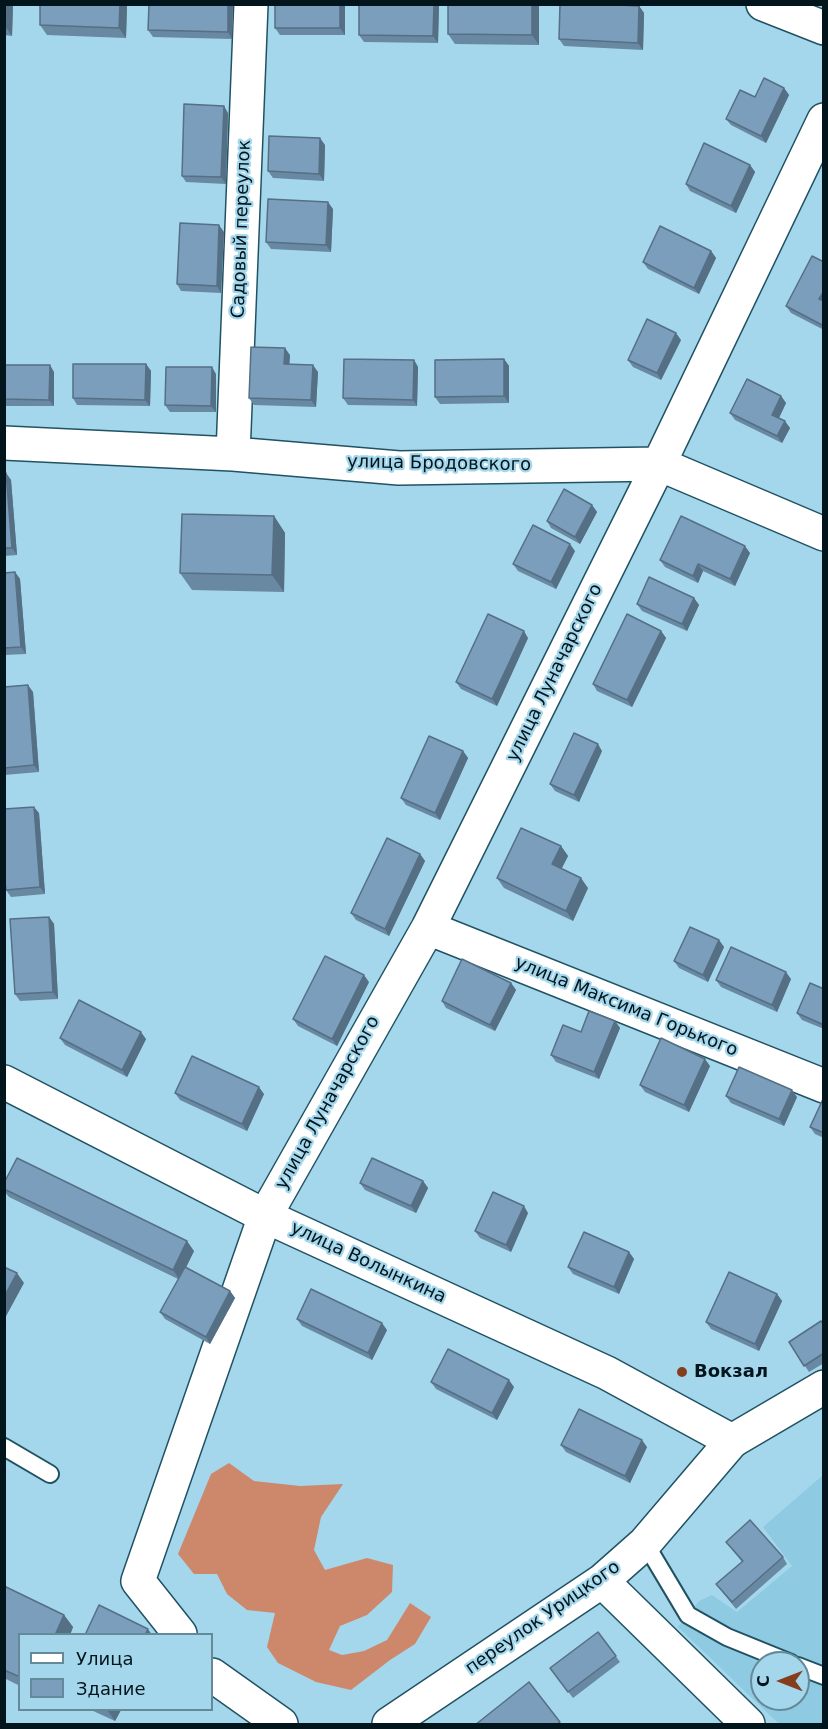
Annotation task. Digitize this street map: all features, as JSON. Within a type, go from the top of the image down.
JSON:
[{"type":"street","name":"Садовый переулок","points":[[233,454],[251,4]]},
{"type":"street","points":[[763,4],[824,28]]},
{"type":"street","name":"улица Луначарского","points":[[178,1633],[138,1581],[265,1216],[428,928],[659,464],[824,120]]},
{"type":"street","name":"улица Бродовского","points":[[4,443],[233,454],[399,468],[659,464],[824,534]]},
{"type":"street","name":"улица Максима Горького","points":[[428,928],[824,1086]]},
{"type":"street","name":"улица Волынкина","points":[[4,1082],[265,1216],[607,1373],[732,1441]]},
{"type":"street","name":"переулок Урицкого","points":[[389,1725],[603,1581],[645,1543],[732,1441],[824,1387]]},
{"type":"street","points":[[603,1581],[748,1725]]},
{"type":"street","points":[[213,1676],[281,1725]]},
{"type":"lane","points":[[4,1447],[50,1474]]},
{"type":"lane","points":[[645,1543],[688,1615],[727,1637],[761,1651]]},
{"type":"shaded area","points":[[229,1463],[254,1481],[300,1486],[343,1484],[321,1517],[314,1550],[325,1570],[367,1558],[393,1565],[392,1592],[367,1615],[340,1626],[329,1650],[342,1655],[364,1651],[387,1640],[410,1603],[431,1617],[415,1644],[351,1690],[316,1682],[278,1663],[267,1647],[275,1613],[247,1610],[227,1594],[217,1574],[194,1574],[178,1554],[211,1474]]},
{"type":"shaded area","points":[[823,1475],[823,1724],[779,1724],[765,1711],[810,1711],[810,1651],[750,1651],[750,1696],[678,1627],[699,1601],[712,1595],[737,1612],[792,1566],[763,1527]]},
{"type":"building","points":[[40,4],[120,4],[119,28],[40,25]]},
{"type":"building","points":[[149,4],[228,4],[228,32],[148,30]]},
{"type":"building","points":[[275,4],[340,4],[340,28],[275,28]]},
{"type":"building","points":[[359,4],[434,4],[433,36],[359,35]]},
{"type":"building","points":[[448,4],[532,4],[532,35],[448,34]]},
{"type":"building","points":[[560,4],[639,6],[638,43],[559,39]]},
{"type":"building","points":[[764,78],[784,88],[761,136],[726,119],[740,90],[755,97]]},
{"type":"building","points":[[184,104],[224,106],[221,177],[182,176]]},
{"type":"building","points":[[269,136],[320,138],[319,174],[268,171]]},
{"type":"building","points":[[704,143],[750,165],[731,206],[686,184]]},
{"type":"building","points":[[268,199],[328,202],[326,245],[266,242]]},
{"type":"building","points":[[180,223],[219,225],[217,286],[177,284]]},
{"type":"building","points":[[660,226],[711,251],[694,288],[643,262]]},
{"type":"building","points":[[812,256],[824,262],[824,291],[819,299],[824,301],[822,325],[786,306]]},
{"type":"building","points":[[647,319],[676,333],[657,373],[628,360]]},
{"type":"building","points":[[251,347],[285,348],[284,364],[313,365],[311,400],[249,398]]},
{"type":"building","points":[[344,359],[414,360],[413,400],[343,398]]},
{"type":"building","points":[[504,359],[504,396],[435,397],[435,360]]},
{"type":"building","points":[[73,364],[146,364],[145,400],[73,398]]},
{"type":"building","points":[[4,365],[50,365],[49,400],[4,399]]},
{"type":"building","points":[[166,367],[212,367],[211,406],[165,405]]},
{"type":"building","points":[[747,379],[781,396],[772,415],[785,421],[777,436],[730,413]]},
{"type":"building","points":[[4,473],[6,473],[12,548],[4,548]]},
{"type":"building","points":[[564,489],[592,505],[575,537],[547,521]]},
{"type":"building","points":[[182,514],[274,516],[272,575],[180,573]]},
{"type":"building","points":[[681,516],[745,546],[730,579],[698,564],[693,576],[660,560]]},
{"type":"building","points":[[533,525],[570,544],[551,582],[513,564]]},
{"type":"building","points":[[15,572],[21,647],[4,648],[4,573]]},
{"type":"building","points":[[649,577],[694,598],[682,624],[637,604]]},
{"type":"building","points":[[488,614],[524,631],[492,699],[456,682]]},
{"type":"building","points":[[627,614],[661,631],[627,700],[593,684]]},
{"type":"building","points":[[28,685],[34,765],[4,768],[4,687]]},
{"type":"building","points":[[574,733],[598,744],[574,795],[550,784]]},
{"type":"building","points":[[429,736],[463,751],[435,813],[401,798]]},
{"type":"building","points":[[34,807],[40,887],[6,890],[4,809]]},
{"type":"building","points":[[521,828],[561,846],[552,864],[581,878],[566,911],[497,878]]},
{"type":"building","points":[[387,838],[420,854],[385,929],[351,913]]},
{"type":"building","points":[[49,917],[53,992],[15,994],[10,919]]},
{"type":"building","points":[[690,927],[719,940],[703,975],[674,961]]},
{"type":"building","points":[[731,947],[786,972],[772,1005],[716,980]]},
{"type":"building","points":[[325,956],[364,975],[332,1039],[293,1019]]},
{"type":"building","points":[[462,959],[511,983],[490,1025],[442,1001]]},
{"type":"building","points":[[810,983],[824,989],[824,1025],[797,1013]]},
{"type":"building","points":[[79,1000],[141,1032],[122,1070],[60,1038]]},
{"type":"building","points":[[589,1011],[615,1021],[594,1072],[551,1055],[563,1025],[581,1032]]},
{"type":"building","points":[[661,1038],[705,1059],[684,1105],[640,1085]]},
{"type":"building","points":[[192,1056],[259,1087],[242,1124],[175,1093]]},
{"type":"building","points":[[739,1067],[792,1090],[779,1119],[726,1096]]},
{"type":"building","points":[[824,1099],[824,1133],[810,1127]]},
{"type":"building","points":[[17,1158],[187,1241],[173,1270],[4,1189],[4,1183]]},
{"type":"building","points":[[372,1158],[423,1181],[411,1206],[360,1183]]},
{"type":"building","points":[[493,1192],[524,1206],[506,1245],[475,1231]]},
{"type":"building","points":[[584,1232],[629,1252],[614,1287],[568,1267]]},
{"type":"building","points":[[4,1267],[17,1273],[4,1297]]},
{"type":"building","points":[[185,1267],[230,1291],[206,1337],[160,1312]]},
{"type":"building","points":[[729,1272],[777,1294],[755,1344],[706,1322]]},
{"type":"building","points":[[311,1289],[382,1323],[368,1353],[297,1319]]},
{"type":"building","points":[[821,1321],[824,1325],[824,1353],[804,1366],[789,1342]]},
{"type":"building","points":[[448,1349],[509,1380],[492,1413],[431,1382]]},
{"type":"building","points":[[579,1409],[642,1440],[625,1476],[561,1445]]},
{"type":"building","points":[[750,1520],[783,1557],[732,1602],[716,1584],[743,1561],[726,1542]]},
{"type":"building","points":[[4,1586],[64,1615],[56,1633],[18,1633],[18,1676],[4,1670]]},
{"type":"building","points":[[99,1605],[148,1629],[146,1633],[86,1633]]},
{"type":"building","points":[[598,1632],[616,1656],[568,1692],[550,1668]]},
{"type":"building","points":[[529,1682],[560,1722],[556,1725],[475,1725]]},
{"type":"place","name":"Вокзал","points":[[682,1372]]}]
